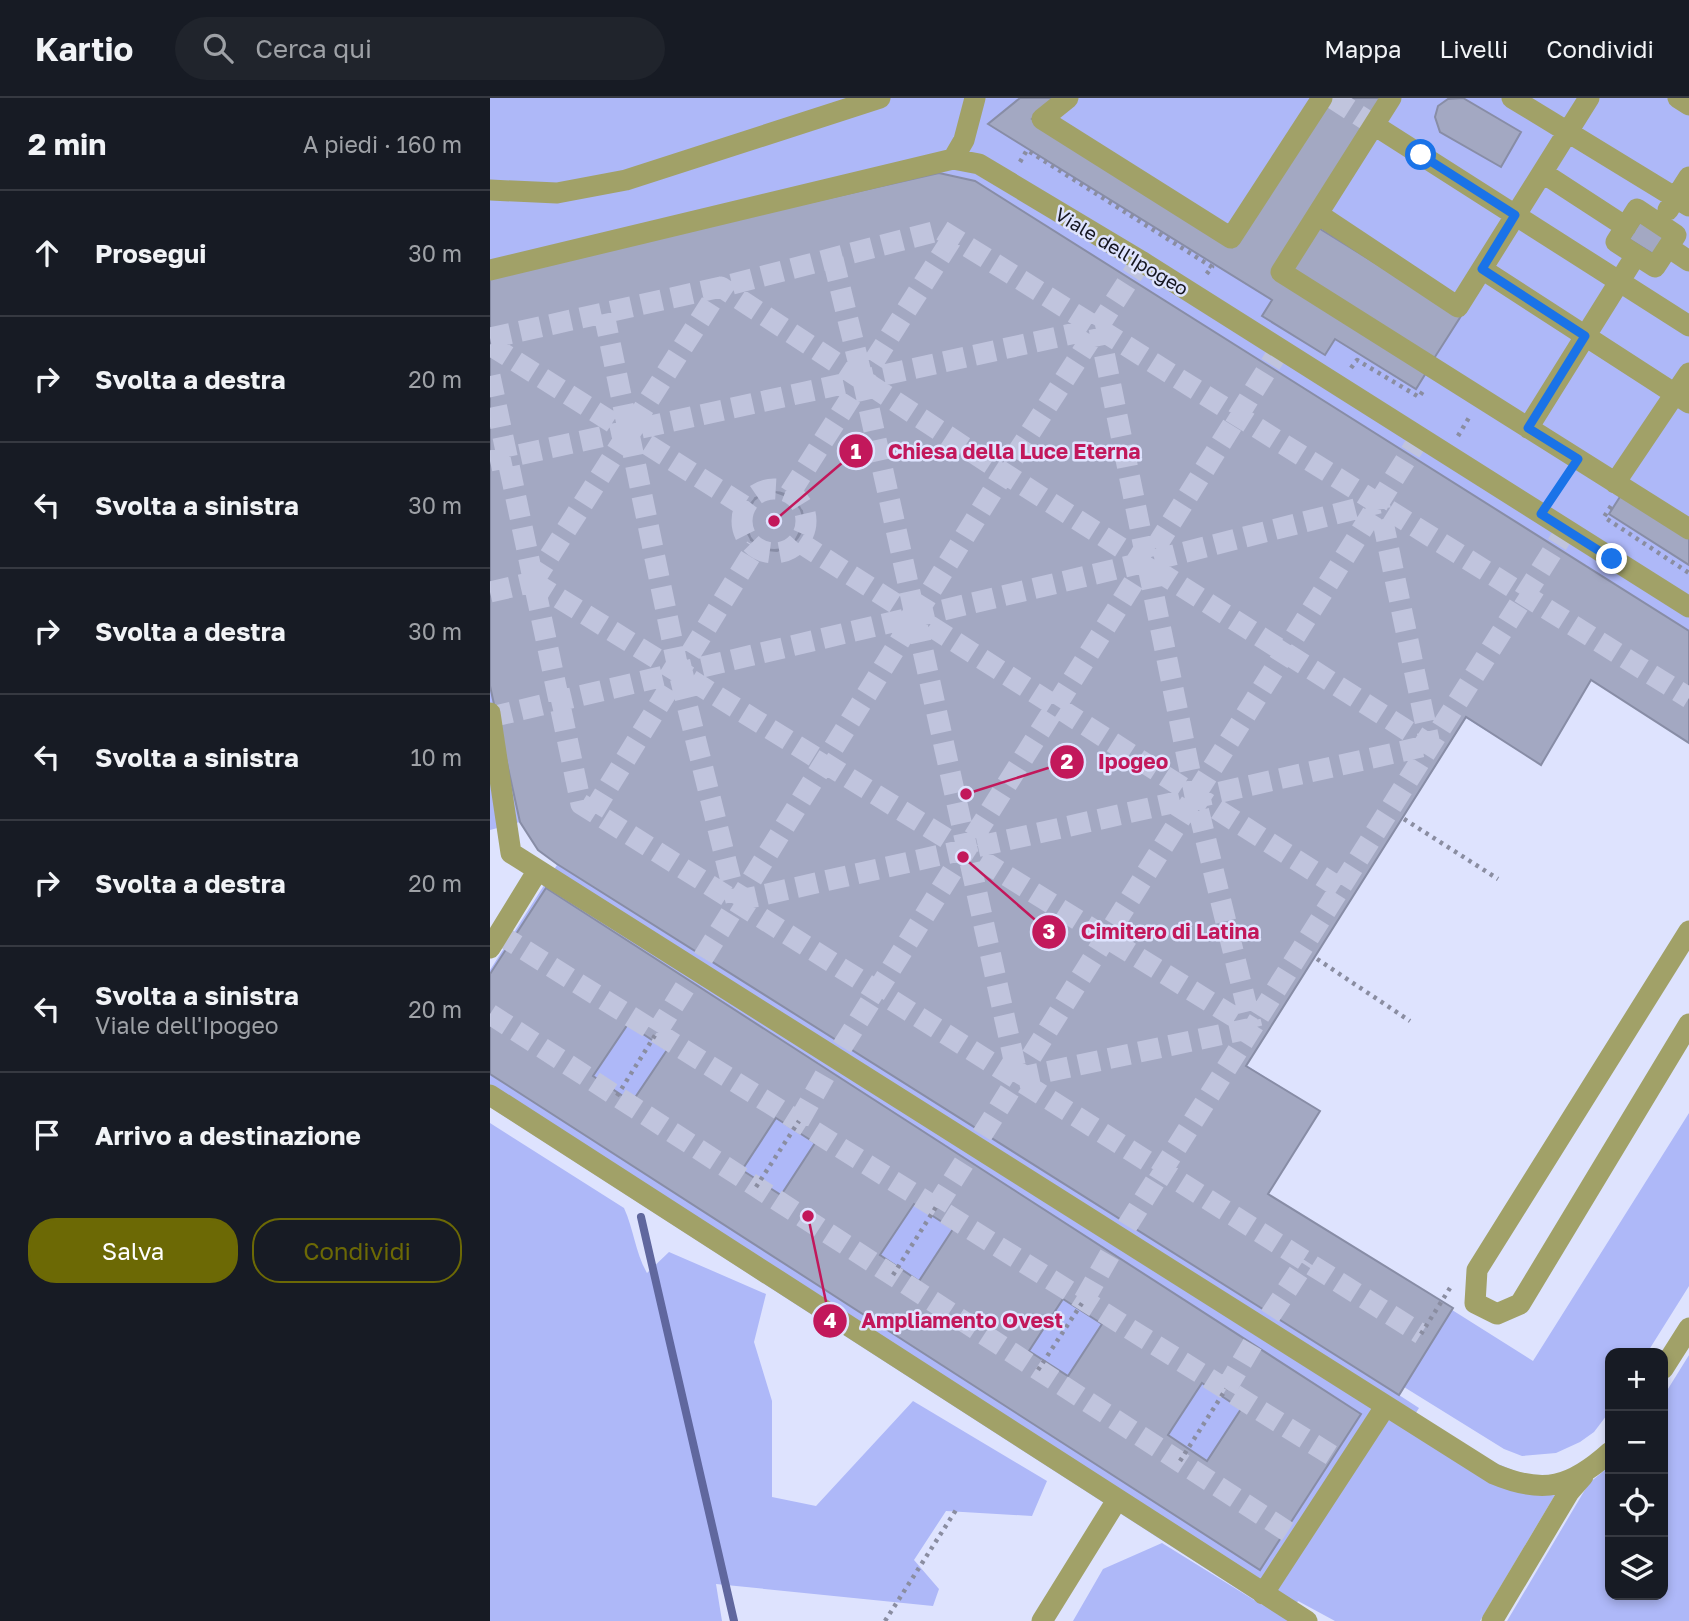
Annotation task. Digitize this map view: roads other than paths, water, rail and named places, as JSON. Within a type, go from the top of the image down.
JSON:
[{"type":"lane","points":[[490,190],[557,193],[626,180],[880,98]]},
{"type":"lane","points":[[953,159],[964,140],[975,98]]},
{"type":"lane","points":[[1068,98],[1042,119],[1231,238],[1322,98]]},
{"type":"lane","points":[[1391,98],[1281,272],[1689,529]]},
{"type":"lane","points":[[1512,98],[1682,202]]},
{"type":"lane","points":[[1318,214],[1458,307],[1589,98]]},
{"type":"lane","points":[[1678,98],[1689,105]]},
{"type":"lane","points":[[1374,125],[1689,326]]},
{"type":"lane","name":"Viale dell'Ipogeo","points":[[490,270],[953,159],[979,164],[1194,295],[1689,607]]},
{"type":"lane","points":[[1543,173],[1626,227]]},
{"type":"lane","points":[[1660,223],[1682,202],[1689,177]]},
{"type":"lane","points":[[1637,209],[1660,223],[1676,234],[1655,267],[1616,242],[1637,209]]},
{"type":"lane","points":[[1668,247],[1689,261]]},
{"type":"lane","points":[[1528,428],[1636,255]]},
{"type":"lane","points":[[1482,269],[1682,399]]},
{"type":"lane","points":[[1618,484],[1682,399],[1689,373]]},
{"type":"lane","points":[[490,713],[511,853],[1494,1474],[1515,1483],[1541,1487],[1583,1476]]},
{"type":"lane","points":[[490,948],[538,870]]},
{"type":"lane","points":[[1689,931],[1477,1270],[1475,1303],[1497,1314],[1520,1304],[1689,1024]]},
{"type":"lane","points":[[490,1095],[1307,1621]]},
{"type":"lane","points":[[1668,1361],[1689,1328]]},
{"type":"lane","points":[[1264,1594],[1385,1407]]},
{"type":"lane","points":[[1492,1621],[1569,1492],[1605,1456]]},
{"type":"lane","points":[[1042,1621],[1117,1500]]},
{"type":"waterway","points":[[641,1217],[734,1621]]},
{"type":"tunnel","points":[[1332,98],[1374,125]]},
{"type":"tunnel","points":[[490,338],[721,287],[941,230],[1689,698]]},
{"type":"tunnel","points":[[790,493],[953,237]]},
{"type":"tunnel","points":[[833,259],[863,381],[1018,1078]]},
{"type":"tunnel","points":[[703,958],[1004,473],[1141,261]]},
{"type":"tunnel","points":[[533,582],[721,287],[1004,473],[1430,745]]},
{"type":"tunnel","points":[[604,314],[679,673],[736,901]]},
{"type":"tunnel","points":[[490,461],[1099,328],[1195,796],[1252,1028]]},
{"type":"tunnel","points":[[490,345],[746,507]]},
{"type":"tunnel","points":[[842,1047],[1280,349]]},
{"type":"tunnel","points":[[490,376],[581,804],[1421,1334]]},
{"type":"tunnel","points":[[982,1135],[1420,437]]},
{"type":"tunnel","points":[[774,489],[792,495],[800,503],[806,521],[800,539],[792,547],[774,553],[756,547],[748,539],[742,521],[748,503],[756,495],[774,489]]},
{"type":"tunnel","points":[[491,717],[1146,562],[1379,503],[1430,745]]},
{"type":"tunnel","points":[[1127,1226],[1566,530]]},
{"type":"tunnel","points":[[799,542],[1340,888]]},
{"type":"tunnel","points":[[593,812],[756,547]]},
{"type":"tunnel","points":[[533,582],[1252,1028]]},
{"type":"tunnel","points":[[490,592],[533,582]]},
{"type":"tunnel","points":[[736,901],[1430,745]]},
{"type":"tunnel","points":[[499,934],[1347,1465]]},
{"type":"tunnel","points":[[657,1032],[689,981]]},
{"type":"tunnel","points":[[490,1014],[1299,1539]]},
{"type":"tunnel","points":[[1018,1078],[1252,1028]]},
{"type":"tunnel","points":[[799,1121],[828,1070]]},
{"type":"tunnel","points":[[936,1207],[967,1158]]},
{"type":"tunnel","points":[[1084,1300],[1113,1249]]},
{"type":"tunnel","points":[[1270,1316],[1306,1261]]},
{"type":"tunnel","points":[[1226,1389],[1255,1340]]},
{"type":"place","name":"Chiesa della Luce Eterna","points":[[774,521]]},
{"type":"place","name":"Ipogeo","points":[[966,794]]},
{"type":"place","name":"Cimitero di Latina","points":[[963,857]]},
{"type":"place","name":"Ampliamento Ovest","points":[[808,1216]]}]
